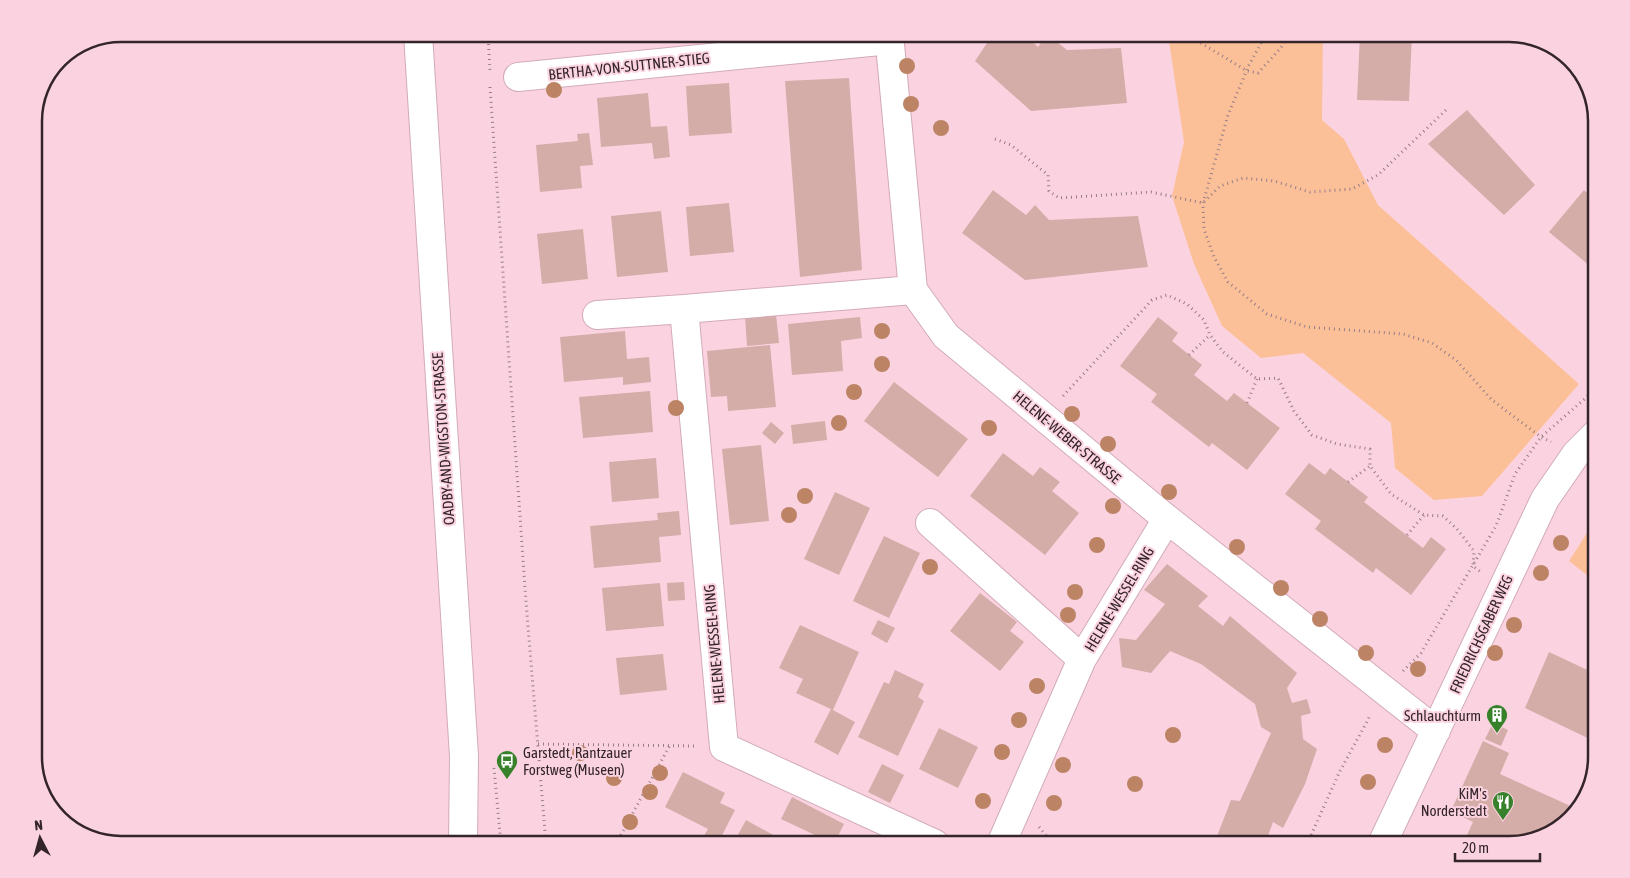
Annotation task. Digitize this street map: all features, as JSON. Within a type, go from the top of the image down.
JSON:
[{"type":"street","name":"OADBY-AND-WIGSTON-STRASSE","points":[[419,42],[464,756],[463,836]]},
{"type":"street","name":"BERTHA-VON-SUTTNER-STIEG","points":[[518,77],[844,42]]},
{"type":"street","name":"HELENE-WEBER-STRASSE","points":[[890,42],[914,290],[946,336],[1167,519],[1436,731]]},
{"type":"street","points":[[597,315],[914,290]]},
{"type":"street","name":"HELENE-WESSEL-RING","points":[[684,309],[724,747]]},
{"type":"street","name":"FRIEDRICHSGABER WEG","points":[[1386,836],[1545,499],[1576,454],[1588,442]]},
{"type":"street","name":"HELENE-WESSEL-RING","points":[[1005,836],[1082,659],[1167,519]]},
{"type":"street","points":[[930,523],[1082,659]]},
{"type":"street","points":[[724,747],[917,836]]},
{"type":"path","points":[[488,42],[490,71]]},
{"type":"path","points":[[1199,42],[1246,71],[1258,73],[1284,42]]},
{"type":"path","points":[[1262,42],[1246,71],[1228,115],[1203,203],[1204,229],[1214,257],[1228,282],[1267,314],[1307,327],[1403,334],[1432,343],[1456,360],[1492,400],[1541,437],[1576,454]]},
{"type":"path","points":[[490,81],[525,592],[545,836]]},
{"type":"path","points":[[1203,203],[1220,186],[1243,178],[1274,181],[1310,192],[1352,189],[1378,175],[1446,110]]},
{"type":"path","points":[[995,140],[1011,145],[1048,175],[1049,191],[1059,198],[1151,192],[1203,203]]},
{"type":"path","points":[[1044,417],[1152,300],[1167,295],[1187,304],[1204,320],[1210,335],[1223,352],[1257,379],[1278,378],[1294,412],[1312,435],[1337,444],[1370,449],[1370,466],[1391,494],[1424,515],[1443,516],[1458,529],[1474,551],[1473,566]]},
{"type":"path","points":[[1190,355],[1210,335]]},
{"type":"path","points":[[1247,403],[1257,379]]},
{"type":"path","points":[[1311,836],[1339,773],[1384,690],[1421,653],[1496,526],[1515,474],[1541,437],[1587,396]]},
{"type":"path","points":[[1348,482],[1370,466]]},
{"type":"path","points":[[1407,535],[1424,515]]},
{"type":"path","points":[[1473,566],[1504,586]]},
{"type":"path","points":[[538,744],[724,747]]},
{"type":"path","points":[[620,836],[670,745]]},
{"type":"shaded area","points":[[1169,42],[1323,42],[1322,120],[1344,139],[1378,205],[1579,384],[1482,496],[1434,500],[1395,468],[1391,423],[1303,353],[1261,358],[1222,326],[1194,264],[1172,196],[1184,142]]},
{"type":"shaded area","points":[[1588,532],[1588,576],[1569,561]]},
{"type":"building","points":[[988,42],[1033,42],[1038,47],[1041,42],[1057,42],[1067,50],[1121,48],[1127,103],[1031,111],[975,61]]},
{"type":"building","points":[[1360,42],[1412,42],[1409,101],[1357,100]]},
{"type":"building","points":[[849,78],[862,270],[800,277],[785,81]]},
{"type":"building","points":[[729,83],[732,133],[689,136],[686,86]]},
{"type":"building","points":[[648,93],[651,127],[667,126],[670,157],[654,159],[652,143],[601,147],[597,98]]},
{"type":"building","points":[[1467,110],[1535,185],[1504,215],[1428,144]]},
{"type":"building","points":[[589,133],[593,165],[580,166],[582,188],[540,192],[536,145],[578,141],[577,134]]},
{"type":"building","points":[[993,190],[1026,215],[1035,205],[1049,220],[1138,216],[1148,267],[1025,280],[962,233]]},
{"type":"building","points":[[1584,190],[1587,193],[1587,264],[1549,232]]},
{"type":"building","points":[[729,203],[734,252],[690,256],[686,207]]},
{"type":"building","points":[[661,211],[668,272],[617,277],[611,216]]},
{"type":"building","points":[[583,229],[588,279],[542,284],[537,234]]},
{"type":"building","points":[[776,314],[779,343],[747,346],[745,316]]},
{"type":"building","points":[[860,317],[862,338],[841,341],[843,371],[792,375],[788,324]]},
{"type":"building","points":[[1158,317],[1178,333],[1172,341],[1202,365],[1194,375],[1227,401],[1234,393],[1280,428],[1247,470],[1212,443],[1209,447],[1151,402],[1157,394],[1120,366]]},
{"type":"building","points":[[625,331],[627,359],[649,357],[651,382],[623,385],[623,377],[564,382],[560,337]]},
{"type":"building","points":[[770,345],[776,407],[728,411],[727,396],[711,397],[707,351]]},
{"type":"building","points":[[894,382],[968,439],[938,477],[864,421]]},
{"type":"building","points":[[650,391],[653,432],[583,438],[579,397]]},
{"type":"building","points":[[825,421],[827,440],[793,444],[791,425]]},
{"type":"building","points":[[771,422],[784,433],[775,444],[762,433]]},
{"type":"building","points":[[761,445],[769,521],[730,525],[722,449]]},
{"type":"building","points":[[1003,453],[1033,476],[1040,467],[1060,482],[1052,491],[1079,513],[1045,555],[970,496]]},
{"type":"building","points":[[656,458],[659,498],[612,502],[609,462]]},
{"type":"building","points":[[1309,463],[1325,475],[1330,468],[1368,497],[1364,502],[1423,548],[1431,537],[1446,549],[1411,595],[1376,568],[1373,573],[1315,529],[1321,521],[1285,494]]},
{"type":"building","points":[[835,492],[870,508],[839,575],[804,559]]},
{"type":"building","points":[[679,511],[681,535],[659,537],[661,562],[594,568],[590,526],[658,520],[657,513]]},
{"type":"building","points":[[884,536],[920,553],[889,618],[853,601]]},
{"type":"building","points":[[1167,564],[1208,596],[1198,606],[1223,626],[1230,616],[1297,673],[1287,688],[1292,703],[1307,699],[1311,713],[1301,716],[1303,739],[1317,749],[1305,784],[1283,828],[1273,822],[1268,836],[1217,836],[1231,800],[1240,801],[1271,733],[1261,727],[1255,704],[1201,664],[1170,651],[1151,673],[1122,667],[1119,638],[1136,640],[1165,604],[1144,590]]},
{"type":"building","points":[[684,582],[685,600],[668,601],[667,583]]},
{"type":"building","points":[[660,583],[664,626],[606,631],[602,588]]},
{"type":"building","points":[[980,593],[1017,622],[1010,631],[1024,642],[1000,671],[950,631]]},
{"type":"building","points":[[878,620],[895,628],[887,643],[871,634]]},
{"type":"building","points":[[800,625],[859,652],[833,710],[796,693],[803,679],[779,668]]},
{"type":"building","points":[[1549,652],[1588,670],[1588,738],[1525,708]]},
{"type":"building","points":[[663,654],[667,690],[620,695],[616,658]]},
{"type":"building","points":[[895,670],[924,684],[918,697],[924,701],[898,756],[858,737],[884,682],[889,684]]},
{"type":"building","points":[[831,709],[855,722],[838,755],[814,742]]},
{"type":"building","name":"Schlauchturm","points":[[1493,723],[1508,730],[1501,746],[1485,739]]},
{"type":"building","points":[[939,728],[978,747],[958,788],[919,769]]},
{"type":"building","points":[[1483,741],[1509,753],[1500,774],[1570,806],[1548,825],[1529,833],[1508,836],[1467,836],[1473,822],[1451,811]]},
{"type":"building","points":[[882,764],[904,775],[890,803],[868,792]]},
{"type":"building","points":[[683,772],[725,793],[720,803],[735,810],[722,836],[704,836],[708,829],[665,807]]},
{"type":"building","points":[[792,797],[844,824],[838,836],[817,836],[781,819]]},
{"type":"building","points":[[746,820],[775,836],[737,836]]},
{"type":"place","name":"Schlauchturm","points":[[1497,734]]},
{"type":"place","name":"Garstedt, Rantzauer Forstweg (Museen)","points":[[507,780]]},
{"type":"place","name":"KiM's Norderstedt","points":[[1503,821]]}]
